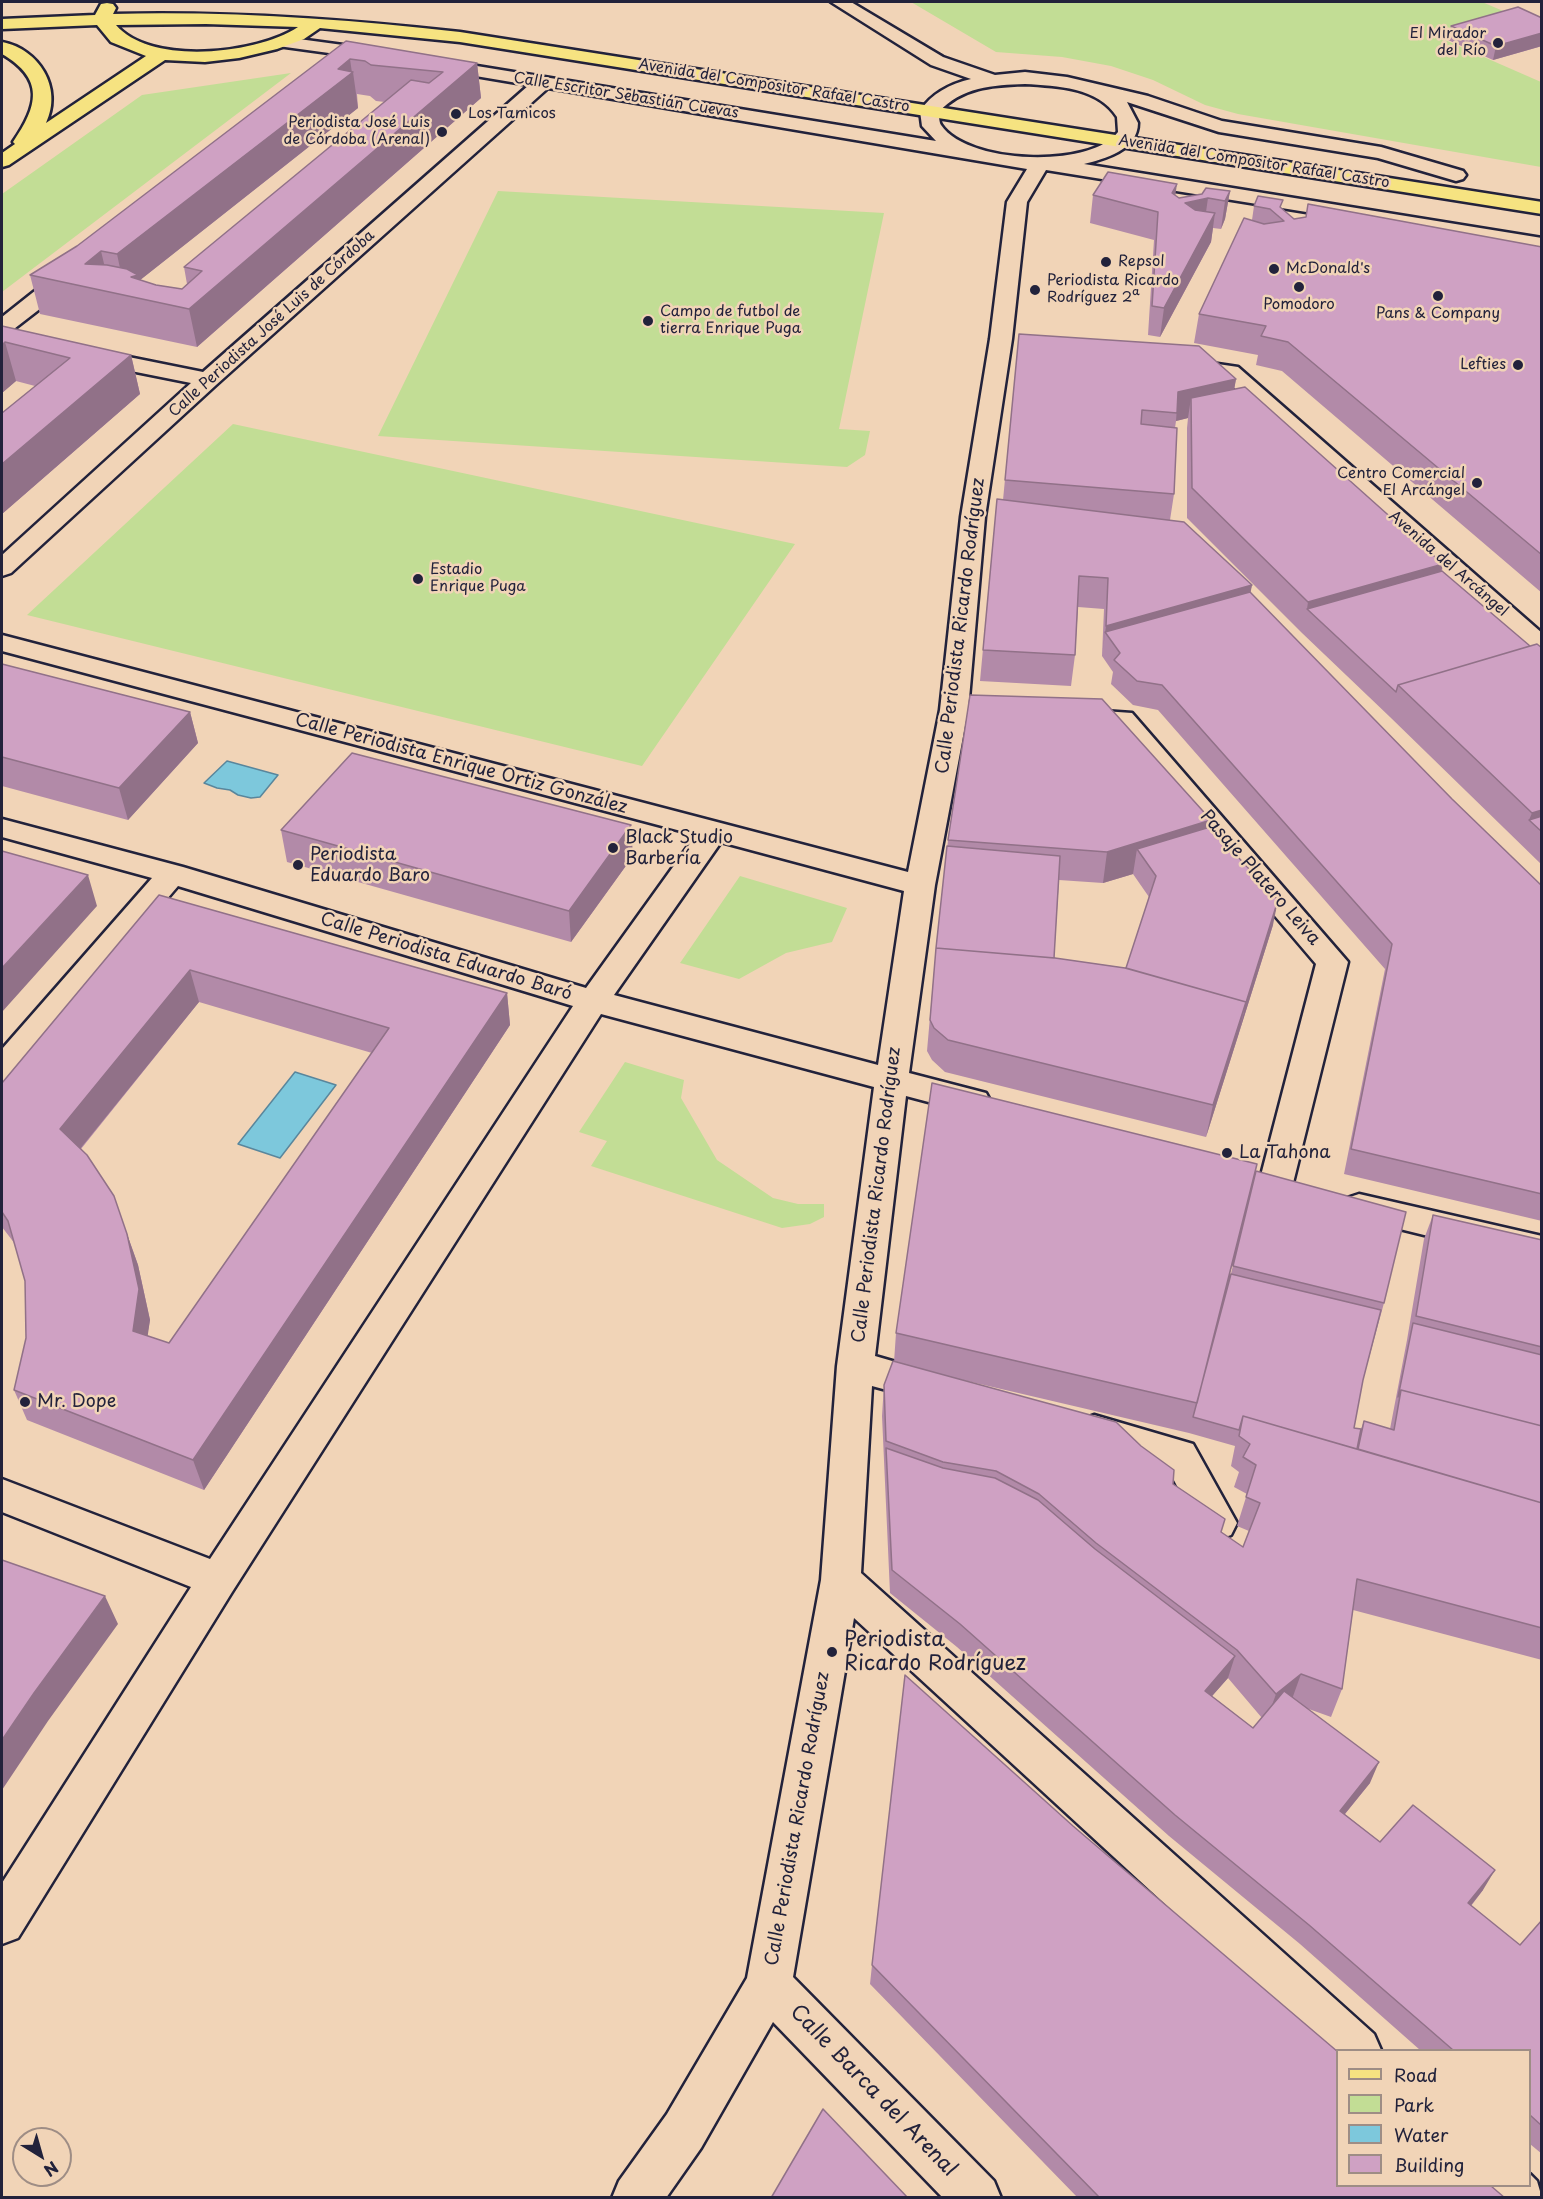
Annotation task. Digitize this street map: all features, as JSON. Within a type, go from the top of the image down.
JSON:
[{"type":"main road","name":"Avenida del Compositor Rafael Castro","points":[[2,8],[108,9],[243,19],[321,15],[479,23],[584,39]]},
{"type":"main road","name":"Avenida del Compositor Rafael Castro","points":[[2,24],[108,9]]},
{"type":"main road","points":[[108,9],[117,40],[161,54],[209,56],[284,42],[321,15]]},
{"type":"main road","name":"Avenida del Compositor Rafael Castro","points":[[321,15],[929,111],[1126,133],[1477,178]]},
{"type":"main road","points":[[2,46],[25,60],[34,70],[44,91],[42,113],[33,130],[8,156]]},
{"type":"main road","points":[[8,156],[161,54]]},
{"type":"main road","name":"Avenida del Compositor Rafael Castro","points":[[922,92],[1126,133],[1542,208]]},
{"type":"street","points":[[840,2],[937,61],[993,80]]},
{"type":"street","points":[[284,42],[397,58]]},
{"type":"street","points":[[335,67],[356,51]]},
{"type":"street","name":"Calle Escritor Sebastián Cuevas","points":[[416,61],[968,152]]},
{"type":"street","points":[[1040,163],[1073,160],[1092,155],[1126,133],[1123,107],[1112,98],[1088,87],[1047,80],[993,80],[969,84],[944,95],[929,111],[931,126],[944,140],[968,152],[1015,162],[1040,163],[1542,244]]},
{"type":"street","name":"Calle Periodista José Luis de Córdoba","points":[[2,568],[208,380],[544,82]]},
{"type":"street","name":"Avenida del Compositor Rafael Castro","points":[[1088,87],[1141,100],[1219,126],[1381,153],[1456,175]]},
{"type":"street","name":"Calle Periodista Ricardo Rodríguez","points":[[636,2198],[684,2132],[769,1985],[841,1580],[855,1366],[920,885],[965,711],[985,518],[1013,341],[1017,202],[1040,163]]},
{"type":"street","points":[[5,336],[85,262]]},
{"type":"street","points":[[70,352],[208,380]]},
{"type":"street","name":"Avenida del Arcángel","points":[[1164,363],[1230,372],[1542,646]]},
{"type":"street","name":"Calle Periodista Enrique Ortiz González","points":[[2,643],[920,885]]},
{"type":"street","name":"Pasaje Platero Leiva","points":[[1043,715],[1122,719],[1332,962],[1275,1187]]},
{"type":"street","name":"Calle Periodista Eduardo Baró","points":[[2,828],[172,874],[592,1001],[892,1079],[1005,1111]]},
{"type":"street","points":[[2,1922],[218,1580],[592,1001],[714,831]]},
{"type":"street","points":[[2,1070],[172,874]]},
{"type":"street","points":[[1241,1177],[1542,1250]]},
{"type":"street","points":[[855,1366],[967,1397]]},
{"type":"street","points":[[1057,1421],[1180,1455],[1217,1522]]},
{"type":"street","points":[[2,1495],[218,1580]]},
{"type":"street","points":[[841,1580],[1357,2049]]},
{"type":"street","name":"Calle Barca del Arenal","points":[[769,1985],[977,2198]]},
{"type":"street","points":[[1508,2187],[1520,2198]]},
{"type":"green space","points":[[911,2],[1482,2],[1541,27],[1515,20],[1445,40],[1541,82],[1541,167],[1238,114],[1205,105],[1153,80],[1111,66],[1062,57],[996,52]]},
{"type":"green space","points":[[291,73],[2,292],[2,194],[142,95]]},
{"type":"green space","name":"Campo de futbol de tierra Enrique Puga","points":[[498,191],[884,213],[839,429],[870,431],[865,455],[847,467],[378,436]]},
{"type":"green space","name":"Estadio Enrique Puga","points":[[233,424],[795,544],[642,766],[27,615]]},
{"type":"green space","points":[[740,876],[847,908],[832,942],[786,953],[739,979],[680,963]]},
{"type":"green space","points":[[625,1062],[684,1080],[681,1098],[717,1160],[773,1198],[798,1204],[824,1204],[824,1217],[810,1224],[782,1228],[591,1166],[607,1141],[579,1132]]},
{"type":"water","points":[[227,761],[278,775],[260,797],[251,798],[204,783]]},
{"type":"water","points":[[295,1072],[336,1085],[280,1158],[238,1144]]},
{"type":"building","points":[[1518,7],[1542,18],[1542,33],[1496,46],[1451,26]]},
{"type":"building","points":[[346,41],[477,63],[189,309],[30,275],[77,246]],"holes":[[[350,59],[365,61],[371,65],[443,72],[429,83],[411,80],[184,267],[202,271],[182,289],[156,285],[131,277],[138,275],[127,269],[85,264],[101,251],[117,254],[353,72],[338,69]]]},
{"type":"building","points":[[1108,172],[1177,184],[1172,193],[1179,198],[1202,194],[1206,188],[1230,191],[1225,201],[1208,198],[1185,203],[1195,210],[1215,213],[1164,308],[1152,306],[1158,212],[1093,195]]},
{"type":"building","name":"Centro Comercial El Arcángel","points":[[1258,196],[1283,200],[1280,207],[1294,219],[1306,217],[1308,204],[1542,247],[1542,555],[1288,342],[1261,336],[1266,326],[1199,314],[1244,218],[1264,224],[1284,221],[1270,209],[1254,206]]},
{"type":"building","points":[[2,326],[131,355],[2,464],[2,413],[70,358],[5,342],[2,345]]},
{"type":"building","points":[[1019,334],[1199,346],[1236,379],[1178,392],[1177,413],[1142,410],[1141,424],[1177,428],[1174,494],[1005,480]]},
{"type":"building","points":[[1245,387],[1443,564],[1308,602],[1192,488],[1191,398]]},
{"type":"building","points":[[997,499],[1184,522],[1252,585],[1106,626],[1108,578],[1079,576],[1075,655],[983,650]]},
{"type":"building","points":[[1442,571],[1530,646],[1398,685],[1396,692],[1307,609]]},
{"type":"building","points":[[1250,592],[1452,799],[1542,886],[1542,1194],[1351,1149],[1392,944],[1162,685],[1137,681],[1114,660],[1120,653],[1105,632]]},
{"type":"building","points":[[1537,644],[1542,648],[1542,810],[1532,813],[1398,685]]},
{"type":"building","points":[[2,664],[190,712],[119,788],[2,757]]},
{"type":"building","points":[[970,695],[1102,699],[1211,820],[1107,852],[948,840]]},
{"type":"building","points":[[352,753],[631,825],[569,911],[281,830]]},
{"type":"building","points":[[1542,816],[1542,832],[1529,820]]},
{"type":"building","points":[[1210,827],[1278,900],[1244,1009],[1246,1002],[1126,968],[1156,876],[1137,849]]},
{"type":"building","points":[[947,846],[1060,856],[1054,958],[936,948]]},
{"type":"building","points":[[2,851],[88,875],[2,968]]},
{"type":"building","points":[[159,895],[507,993],[193,1460],[14,1390],[26,1338],[25,1281],[8,1221],[2,1212],[2,1083]],"holes":[[[190,970],[389,1028],[169,1343],[133,1331],[139,1289],[127,1234],[114,1196],[87,1155],[60,1129]]]},
{"type":"building","points":[[936,948],[1055,958],[1125,968],[1246,1002],[1213,1105],[948,1040],[934,1028],[930,1020]]},
{"type":"building","points":[[932,1083],[1257,1164],[1197,1403],[896,1333]]},
{"type":"building","points":[[1256,1171],[1406,1212],[1384,1303],[1233,1266]]},
{"type":"building","points":[[1433,1215],[1542,1240],[1542,1347],[1416,1316]]},
{"type":"building","points":[[1231,1274],[1381,1310],[1363,1380],[1354,1428],[1361,1429],[1357,1449],[1243,1416],[1239,1430],[1193,1417]]},
{"type":"building","points":[[1413,1323],[1542,1355],[1542,1426],[1401,1390],[1398,1397]]},
{"type":"building","points":[[893,1361],[1116,1422],[1141,1446],[1174,1470],[1173,1484],[1225,1519],[1221,1532],[1243,1547],[1260,1503],[1246,1497],[1256,1465],[1243,1457],[1250,1444],[1239,1436],[1243,1416],[1542,1503],[1542,1628],[1357,1579],[1342,1689],[1301,1674],[1276,1694],[1237,1650],[1096,1543],[1039,1494],[996,1471],[943,1462],[886,1441],[884,1385]]},
{"type":"building","points":[[1401,1390],[1542,1426],[1542,1503],[1358,1449],[1364,1421],[1394,1430]]},
{"type":"building","points":[[886,1448],[943,1468],[995,1478],[1038,1500],[1095,1549],[1235,1656],[1205,1691],[1253,1728],[1284,1691],[1379,1762],[1340,1811],[1380,1842],[1413,1805],[1495,1870],[1468,1903],[1520,1945],[1542,1920],[1542,2126],[1531,2116],[1531,2049],[1452,2049],[1309,1925],[1175,1815],[960,1624],[892,1570]]},
{"type":"building","points":[[2,1560],[105,1596],[2,1740]]},
{"type":"building","points":[[905,1675],[1073,1826],[1336,2050],[1336,2187],[1492,2187],[1505,2198],[1100,2198],[872,1965]]},
{"type":"building","points":[[823,2109],[908,2198],[771,2198]]},
{"type":"place","name":"El Mirador del Río","points":[[1498,43]]},
{"type":"place","name":"Los Tamicos","points":[[456,114]]},
{"type":"place","name":"Periodista José Luis de Córdoba (Arenal)","points":[[442,132]]},
{"type":"place","name":"Repsol","points":[[1106,262]]},
{"type":"place","name":"McDonald's","points":[[1274,269]]},
{"type":"place","name":"Pomodoro","points":[[1299,287]]},
{"type":"place","name":"Periodista Ricardo Rodríguez 2ª","points":[[1035,290]]},
{"type":"place","name":"Pans & Company","points":[[1438,296]]},
{"type":"place","name":"Campo de futbol de tierra Enrique Puga","points":[[648,321]]},
{"type":"place","name":"Lefties","points":[[1518,365]]},
{"type":"place","name":"Centro Comercial El Arcángel","points":[[1477,483]]},
{"type":"place","name":"Estadio Enrique Puga","points":[[418,579]]},
{"type":"place","name":"Black Studio Barbería","points":[[613,848]]},
{"type":"place","name":"Periodista Eduardo Baro","points":[[298,865]]},
{"type":"place","name":"La Tahona","points":[[1227,1153]]},
{"type":"place","name":"Mr. Dope","points":[[25,1402]]},
{"type":"place","name":"Periodista Ricardo Rodríguez","points":[[832,1652]]}]
